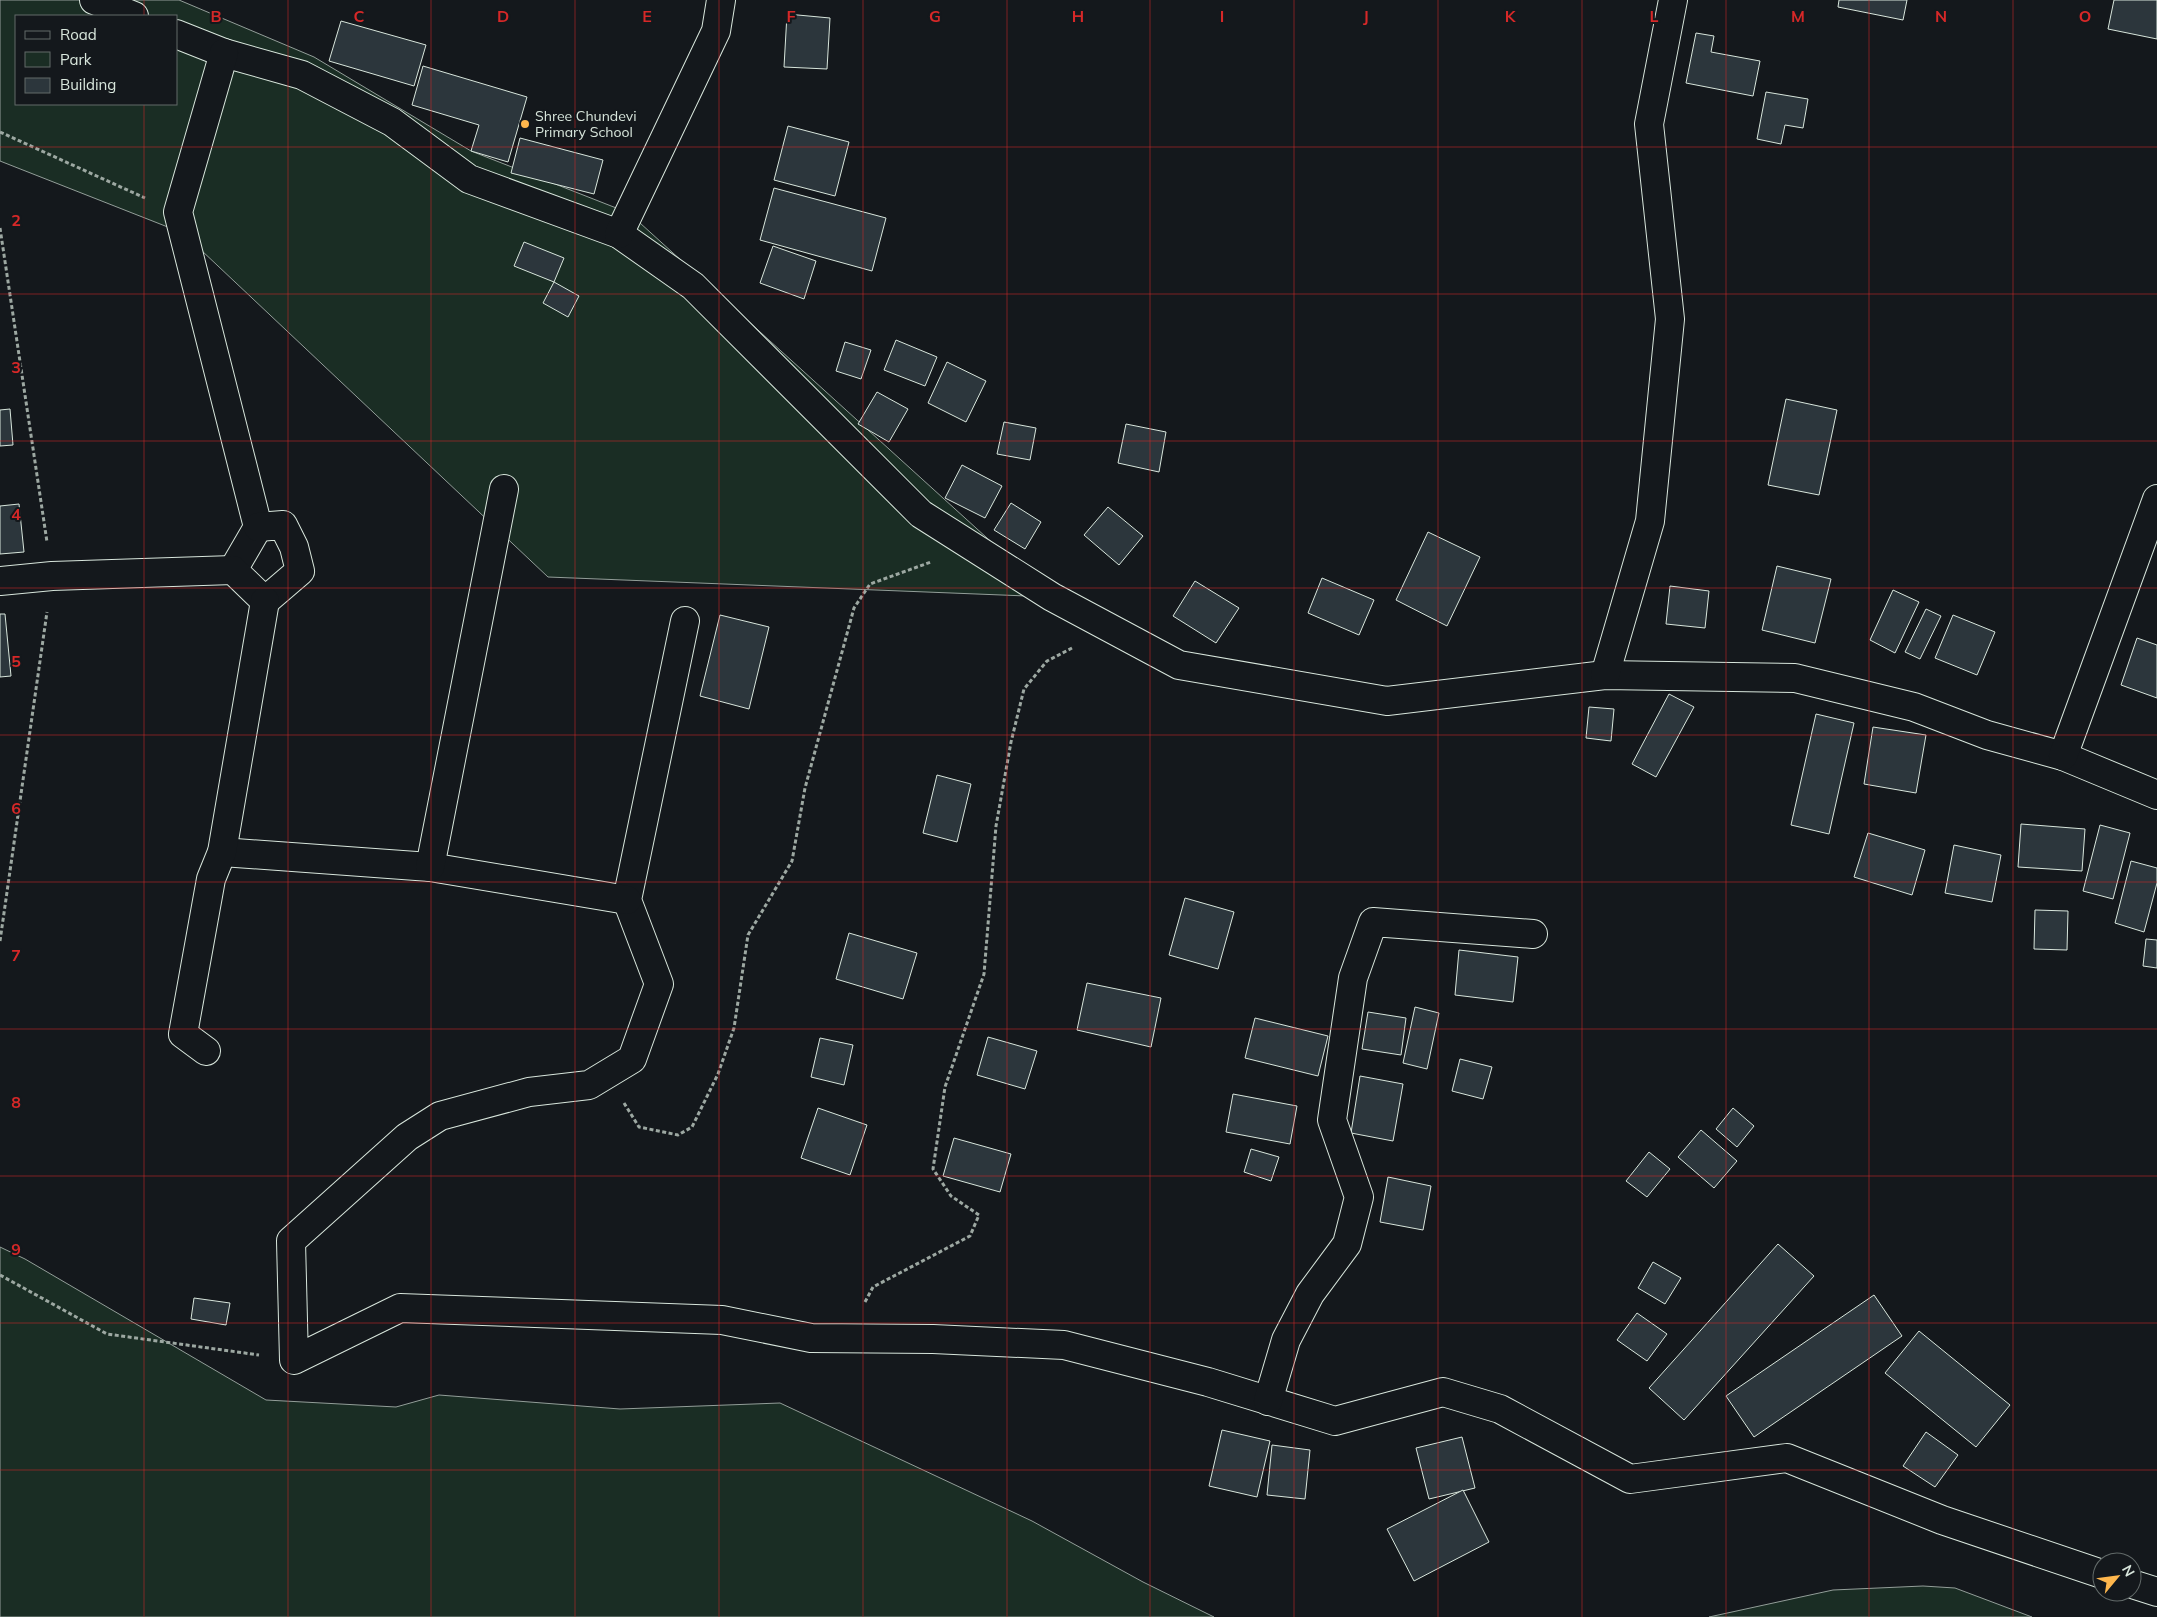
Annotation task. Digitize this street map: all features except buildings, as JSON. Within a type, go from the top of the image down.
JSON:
[{"type":"street","points":[[94,0],[132,15]]},
{"type":"street","points":[[619,234],[716,31],[721,0]]},
{"type":"street","points":[[1605,675],[1650,521],[1670,320],[1649,124],[1673,0]]},
{"type":"street","points":[[178,35],[224,53],[302,75],[392,122],[469,179],[619,234],[693,286],[921,514],[1052,597],[1179,666],[1387,701],[1605,675],[1795,678],[1914,706],[1987,734],[2063,756],[2157,795]]},
{"type":"street","points":[[224,53],[178,212],[258,527],[233,570]]},
{"type":"street","points":[[430,867],[504,489]]},
{"type":"street","points":[[2063,756],[2157,499]]},
{"type":"street","points":[[206,1051],[183,1034],[211,879],[222,852],[265,601],[300,571],[294,547],[283,525],[258,527]]},
{"type":"street","points":[[0,581],[52,576],[233,570],[265,601]]},
{"type":"street","points":[[686,621],[627,900],[659,984],[632,1059],[589,1085],[529,1092],[440,1116],[407,1137],[291,1241],[294,1360],[400,1308],[722,1320],[811,1338],[933,1339],[1064,1345],[1208,1382],[1335,1421],[1444,1392],[1500,1409],[1630,1479],[1787,1458],[1942,1520],[2092,1571]]},
{"type":"street","points":[[222,852],[430,867],[627,900]]},
{"type":"street","points":[[1268,1401],[1286,1340],[1310,1294],[1347,1244],[1359,1197],[1332,1120],[1353,978],[1373,922],[1533,934]]},
{"type":"street","points":[[2142,1587],[2157,1592]]},
{"type":"path","points":[[0,132],[178,212]]},
{"type":"path","points":[[605,1076],[639,1127],[678,1135],[692,1127],[718,1074],[734,1028],[748,935],[792,861],[805,788],[854,608],[870,584],[972,547]]},
{"type":"path","points":[[844,1338],[873,1287],[970,1236],[979,1215],[951,1196],[933,1169],[945,1087],[984,974],[996,826],[1011,742],[1024,689],[1046,661],[1111,629]]},
{"type":"path","points":[[0,1275],[108,1334],[294,1360]]},
{"type":"green space","points":[[0,0],[179,0],[314,57],[471,151],[629,213],[1052,597],[548,577],[183,233],[0,161]]},
{"type":"green space","points":[[0,1247],[25,1259],[266,1400],[396,1407],[439,1395],[620,1409],[780,1403],[1032,1521],[1143,1582],[1214,1617],[0,1617]]},
{"type":"green space","points":[[1923,1586],[1955,1588],[2032,1617],[1709,1617],[1833,1590]]},
{"type":"place","name":"Shree Chundevi Primary School","points":[[525,124]]}]
